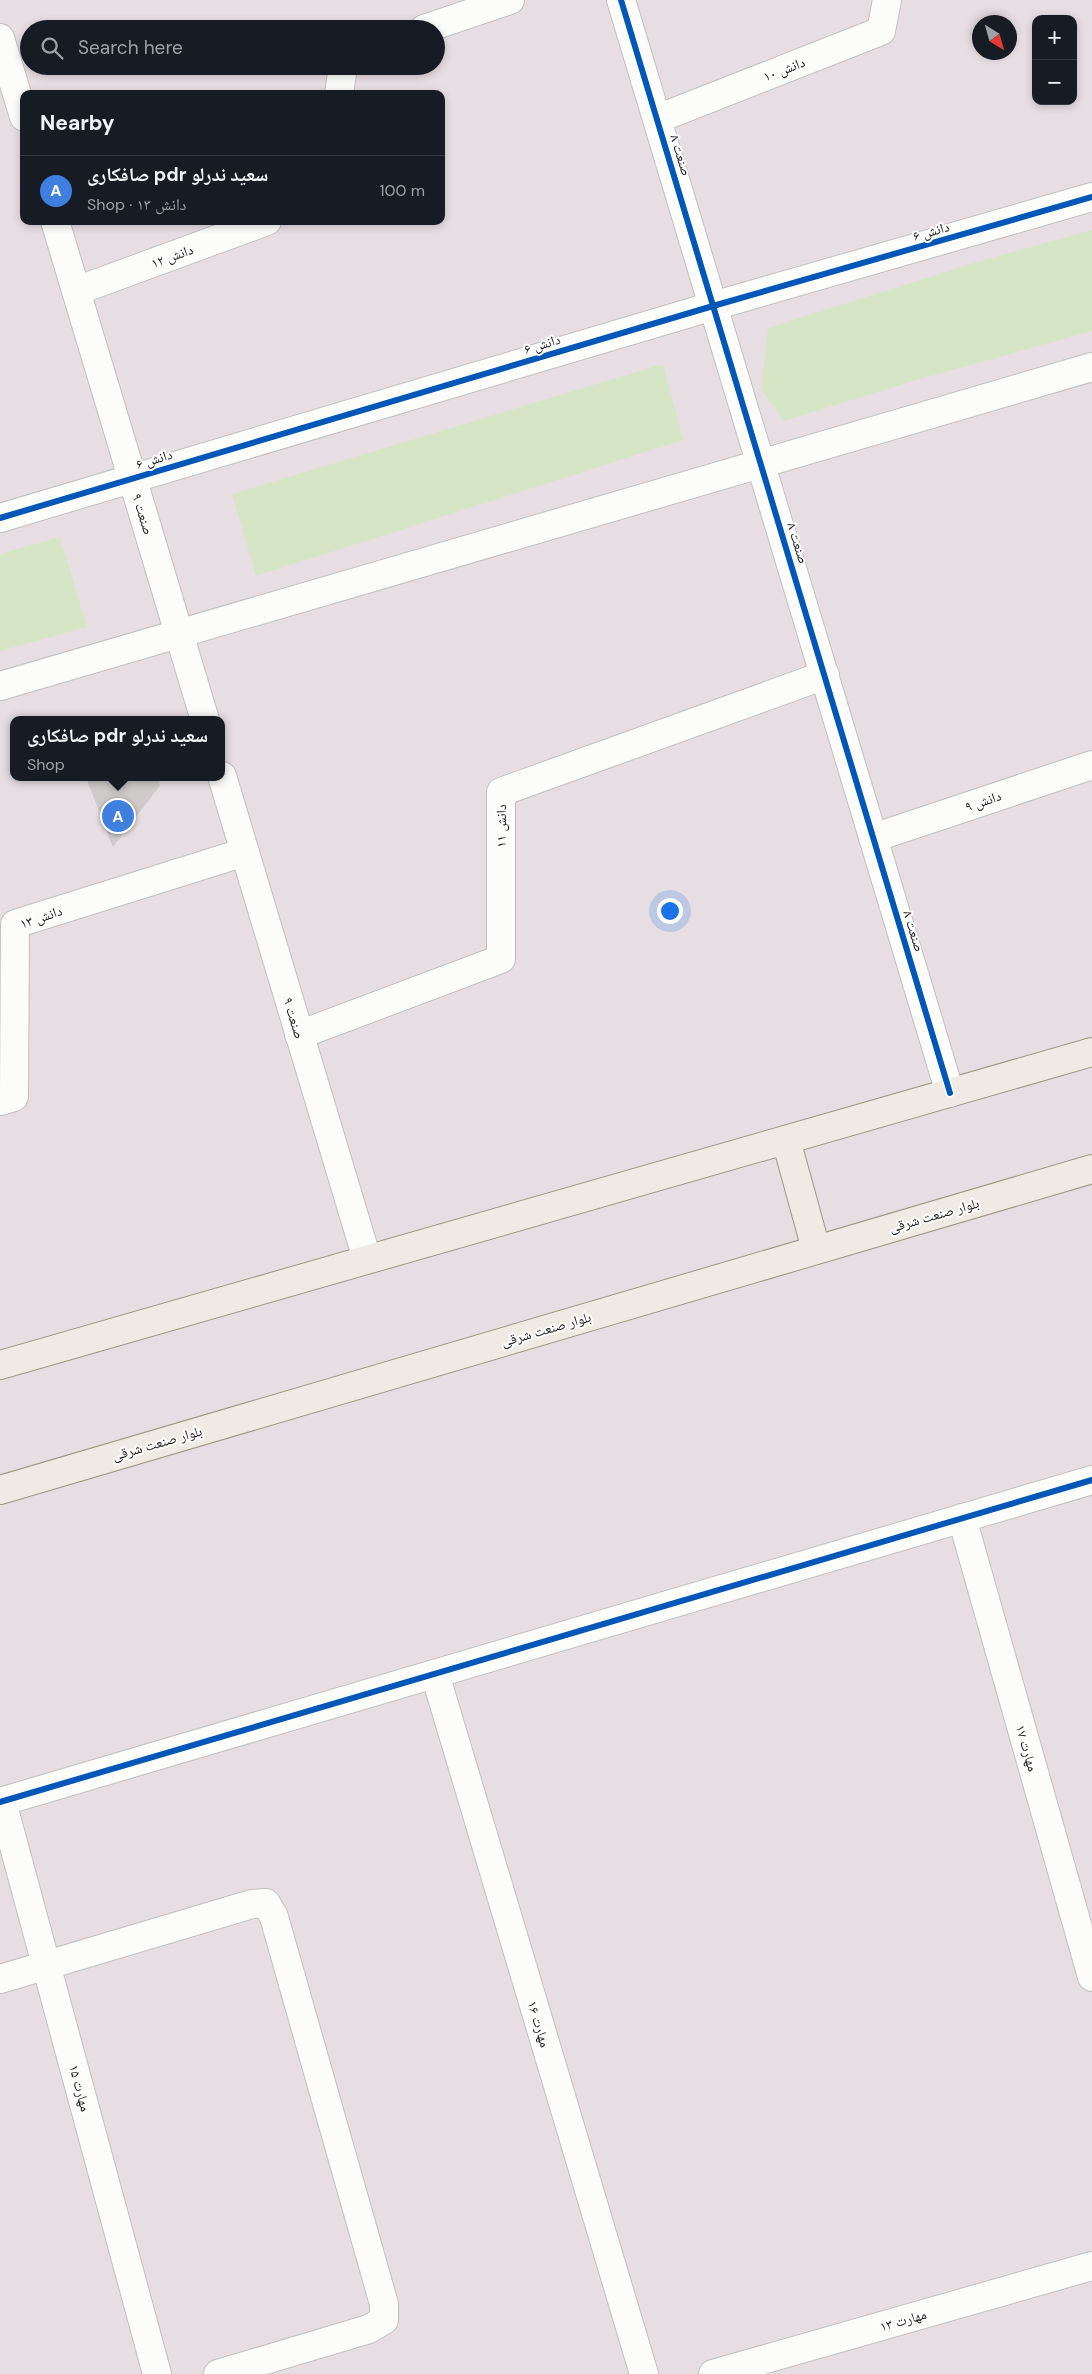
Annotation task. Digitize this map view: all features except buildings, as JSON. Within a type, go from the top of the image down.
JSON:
[{"type":"main road","points":[[0,1365],[1092,1052]]},
{"type":"main road","points":[[786,1140],[816,1249]]},
{"type":"main road","name":"بلوار صنعت شرقی","points":[[0,1490],[1092,1169]]},
{"type":"street","points":[[445,22],[510,0]]},
{"type":"street","name":"صنعت ۸","points":[[621,0],[950,1092]]},
{"type":"street","name":"دانش ۱۰","points":[[657,119],[881,31],[887,0]]},
{"type":"street","points":[[0,38],[15,114]]},
{"type":"street","points":[[340,90],[342,75]]},
{"type":"street","name":"دانش ۶","points":[[0,518],[713,306],[1092,197]]},
{"type":"street","name":"صنعت ۹","points":[[56,225],[204,716]]},
{"type":"street","name":"دانش ۱۲","points":[[76,291],[256,225]]},
{"type":"street","points":[[0,686],[1092,367]]},
{"type":"street","name":"دانش ۱۱","points":[[299,1035],[501,959],[501,792],[824,675]]},
{"type":"street","name":"دانش ۹","points":[[873,838],[1092,765]]},
{"type":"street","name":"صنعت ۹","points":[[224,781],[367,1259]]},
{"type":"street","name":"دانش ۱۳","points":[[0,1101],[14,1096],[15,924],[245,852]]},
{"type":"street","points":[[1,1802],[1092,1480]]},
{"type":"street","name":"مهارت ۱۷","points":[[962,1518],[1092,1977]]},
{"type":"street","name":"مهارت ۱۶","points":[[435,1674],[644,2374]]},
{"type":"street","name":"مهارت ۱۵","points":[[1,1802],[47,1964],[157,2374]]},
{"type":"street","points":[[0,1979],[252,1904],[266,1903],[274,1917],[384,2304],[384,2320],[369,2329],[218,2374]]},
{"type":"street","name":"مهارت ۱۳","points":[[714,2374],[1092,2266]]},
{"type":"shaded area","points":[[0,0],[1092,0],[1092,2374],[0,2374]]},
{"type":"green space","points":[[1092,230],[1092,331],[913,381],[784,421],[761,389],[768,328],[977,262]]},
{"type":"green space","points":[[663,364],[683,440],[256,576],[232,494]]},
{"type":"green space","points":[[60,537],[87,627],[0,651],[0,554]]},
{"type":"cycle path","points":[[621,0],[950,1093]]},
{"type":"cycle path","points":[[0,518],[713,306],[1092,197]]},
{"type":"cycle path","points":[[0,1802],[1092,1480]]},
{"type":"place","name":"صافکاری pdr سعید ندرلو","points":[[118,816]]}]
